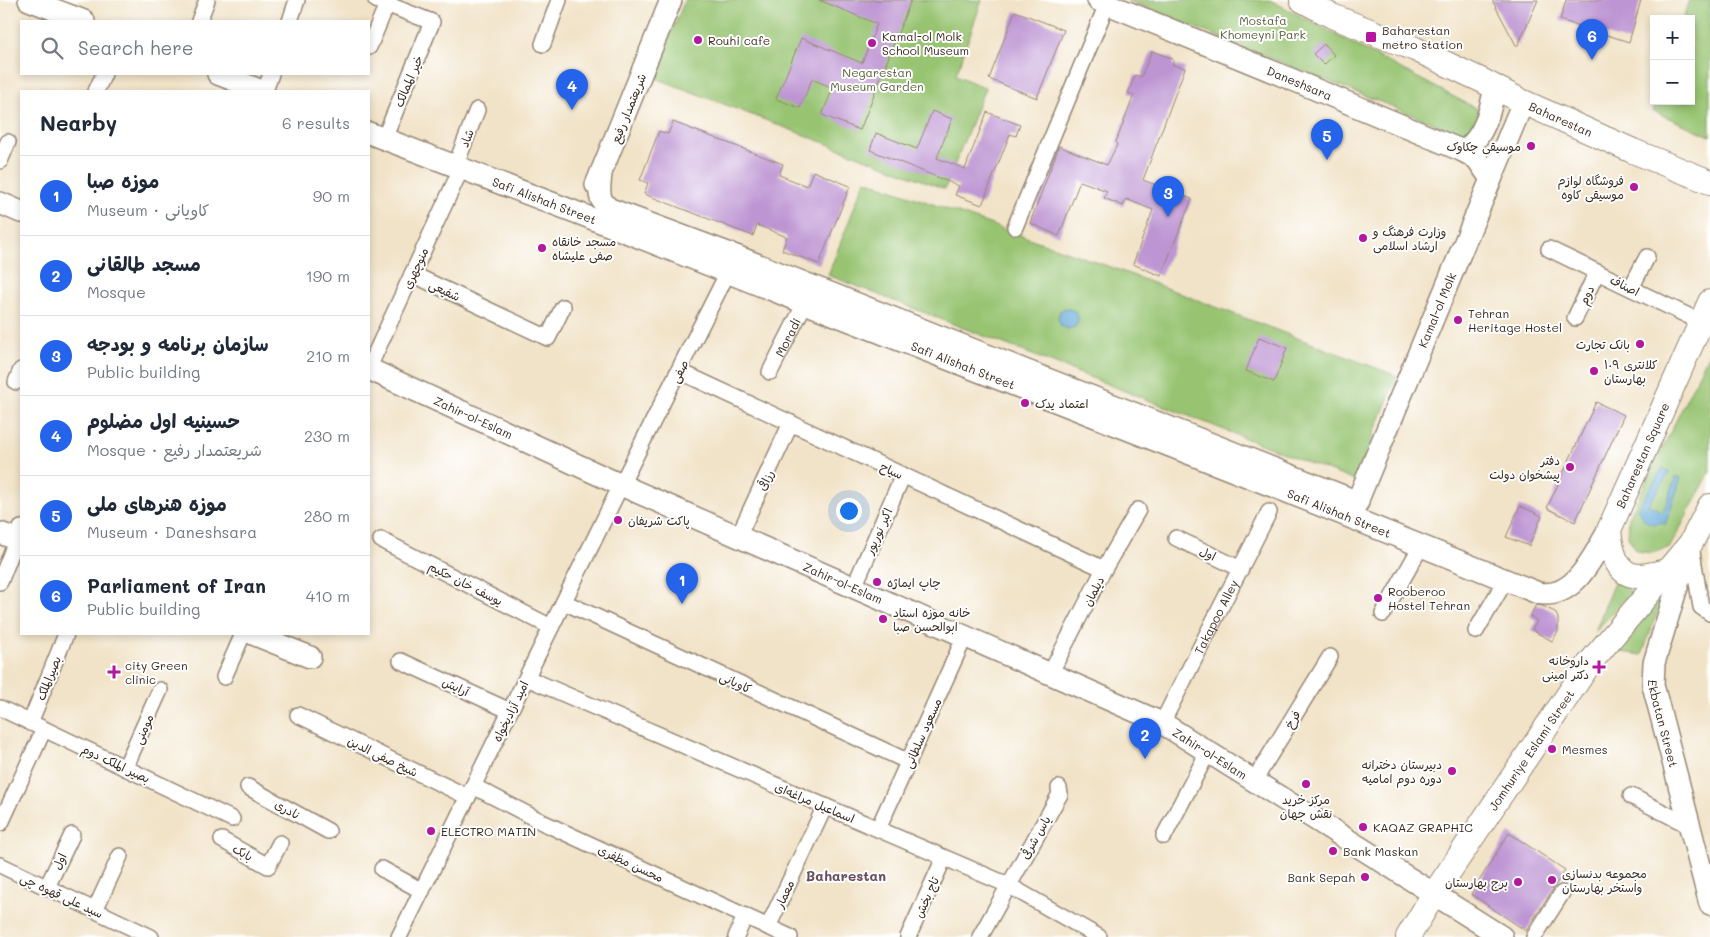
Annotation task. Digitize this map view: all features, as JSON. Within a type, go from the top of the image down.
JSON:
[{"type":"main road","name":"Baharestan","points":[[1302,0],[1332,16],[1415,49],[1495,86],[1523,102],[1633,151],[1708,181]]},
{"type":"main road","name":"Baharestan","points":[[1336,0],[1415,49]]},
{"type":"main road","name":"Baharestan Square","points":[[1609,530],[1706,312]]},
{"type":"main road","points":[[1609,530],[1614,560],[1628,574],[1639,576],[1666,571],[1691,543],[1710,506]]},
{"type":"main road","name":"Jomhuriye Eslami Street","points":[[1408,937],[1436,891],[1589,664],[1666,571]]},
{"type":"street","points":[[29,0],[73,12]]},
{"type":"street","points":[[199,20],[207,0]]},
{"type":"street","points":[[290,20],[297,0]]},
{"type":"street","points":[[543,44],[559,0]]},
{"type":"street","points":[[370,44],[382,2]]},
{"type":"street","name":"خیر الممالک","points":[[376,136],[432,22],[382,2]]},
{"type":"street","name":"شریعتمدار رفیع","points":[[583,215],[601,173],[664,2]]},
{"type":"street","points":[[1015,227],[1102,2]]},
{"type":"street","name":"Daneshsara","points":[[1102,2],[1463,151],[1477,159],[1491,179]]},
{"type":"street","points":[[96,90],[104,75]]},
{"type":"street","points":[[264,90],[271,75]]},
{"type":"street","points":[[221,81],[260,90]]},
{"type":"street","points":[[1463,151],[1476,140],[1489,112],[1495,86]]},
{"type":"street","name":"Kamal-ol Molk","points":[[1354,509],[1523,102]]},
{"type":"street","name":"شاد","points":[[458,168],[477,110]]},
{"type":"street","name":"Safi Alishah Street","points":[[376,136],[583,215],[732,264],[805,303],[1354,509]]},
{"type":"street","points":[[0,161],[8,142]]},
{"type":"street","name":"منوچهری","points":[[370,366],[458,168]]},
{"type":"street","name":"Safi Alishah Street","points":[[601,173],[600,196],[606,207],[732,264],[1354,509],[1421,546],[1505,581],[1538,593],[1556,594]]},
{"type":"street","points":[[0,203],[20,212]]},
{"type":"street","name":"اصناف","points":[[1548,249],[1631,288],[1706,312]]},
{"type":"street","points":[[1631,288],[1647,258]]},
{"type":"street","name":"صفی","points":[[621,485],[732,264]]},
{"type":"street","name":"دوم","points":[[1576,318],[1597,272]]},
{"type":"street","name":"شفیعی","points":[[412,274],[548,338],[563,307]]},
{"type":"street","name":"Moradi","points":[[770,372],[805,303]]},
{"type":"street","name":"Zahir-ol-Eslam","points":[[370,368],[621,485],[1162,723],[1436,891],[1445,901],[1502,937]]},
{"type":"street","name":"سیاح","points":[[679,371],[1104,569]]},
{"type":"street","name":"رزاقی","points":[[738,537],[790,423]]},
{"type":"street","name":"اکبر نورپور","points":[[854,587],[903,475]]},
{"type":"street","name":"امید آزادیخواه","points":[[399,937],[621,485]]},
{"type":"street","name":"دیلمان","points":[[1050,674],[1104,569],[1138,510]]},
{"type":"street","name":"Takapoo Alley","points":[[1162,723],[1269,512]]},
{"type":"street","name":"Baharestan Square","points":[[1556,594],[1573,583],[1583,573],[1609,530]]},
{"type":"street","points":[[0,582],[15,535]]},
{"type":"street","name":"اول","points":[[1176,538],[1240,568]]},
{"type":"street","name":"یوسف خان حکیم","points":[[381,540],[551,627]]},
{"type":"street","points":[[1691,543],[1701,607],[1710,614]]},
{"type":"street","name":"Ekbatan Street","points":[[1691,543],[1654,663],[1653,685],[1690,826],[1707,874],[1710,904]]},
{"type":"street","points":[[1383,614],[1421,546]]},
{"type":"street","points":[[1476,631],[1505,581]]},
{"type":"street","name":"کاویانی","points":[[564,602],[909,762]]},
{"type":"street","name":"بصیرالملک","points":[[30,723],[66,635]]},
{"type":"street","points":[[224,677],[243,635]]},
{"type":"street","points":[[255,635],[310,657]]},
{"type":"street","name":"مسعود سلطانی","points":[[878,829],[965,636]]},
{"type":"street","name":"فرخ","points":[[1254,781],[1330,657]]},
{"type":"street","name":"آرایش","points":[[401,661],[510,711]]},
{"type":"street","name":"اسماعیل مراغه‌ای","points":[[527,678],[1008,885],[1099,937]]},
{"type":"street","name":"مومنی","points":[[125,768],[160,690]]},
{"type":"street","name":"بصیر الملک دوم","points":[[0,708],[232,819]]},
{"type":"street","name":"شیخ صفی الدین","points":[[298,715],[471,792]]},
{"type":"street","points":[[1,823],[44,729]]},
{"type":"street","points":[[1164,836],[1208,752]]},
{"type":"street","name":"نادری","points":[[248,787],[328,831]]},
{"type":"street","name":"یاس شرقی","points":[[980,937],[1060,794],[1059,788]]},
{"type":"street","name":"محسن مظفری","points":[[471,792],[544,823],[790,937]]},
{"type":"street","points":[[1631,796],[1690,826]]},
{"type":"street","name":"معمار","points":[[768,927],[825,806]]},
{"type":"street","name":"اول","points":[[47,887],[72,835]]},
{"type":"street","name":"بابک","points":[[222,840],[268,866],[280,843]]},
{"type":"street","points":[[95,910],[120,856]]},
{"type":"street","name":"تاج بخش","points":[[908,937],[944,858]]},
{"type":"street","name":"سید علی قهوه چی","points":[[0,865],[151,937]]},
{"type":"street","points":[[382,869],[422,891]]},
{"type":"street","points":[[1534,937],[1562,893]]},
{"type":"street","points":[[736,937],[745,916]]},
{"type":"green space","name":"Negarestan Museum Garden","points":[[685,0],[982,0],[956,75],[985,88],[945,189],[653,77]]},
{"type":"green space","name":"Mostafa Khomeyni Park","points":[[1126,0],[1270,0],[1479,110],[1478,118],[1468,133],[1460,134]]},
{"type":"green space","points":[[1689,0],[1710,0],[1710,136],[1653,111],[1655,105],[1695,105],[1695,15],[1684,15]]},
{"type":"green space","points":[[865,180],[1116,269],[1397,376],[1355,481],[828,275]]},
{"type":"green space","points":[[1710,351],[1710,472],[1670,547],[1652,553],[1637,551],[1628,537],[1629,517]]},
{"type":"green space","points":[[1615,579],[1631,592],[1595,632]]},
{"type":"green space","points":[[1666,588],[1642,655],[1607,650]]},
{"type":"water","points":[[1065,308],[1075,311],[1079,320],[1075,327],[1068,329],[1061,326],[1058,318],[1060,311]]},
{"type":"water","points":[[1663,468],[1670,472],[1648,505],[1656,508],[1662,514],[1677,476],[1681,478],[1665,525],[1662,522],[1651,524],[1643,518],[1637,509]]},
{"type":"building","points":[[819,0],[911,0],[860,130],[822,115],[833,88],[812,79],[800,108],[776,99],[801,38],[862,63],[877,24]]},
{"type":"building","points":[[1492,0],[1538,0],[1517,47]]},
{"type":"building","points":[[1566,0],[1641,0],[1629,42],[1560,20]]},
{"type":"building","points":[[1015,11],[1064,30],[1037,98],[989,79]]},
{"type":"building","points":[[1324,44],[1334,55],[1324,65],[1313,54]]},
{"type":"building","points":[[1152,51],[1173,59],[1173,65],[1185,68],[1143,180],[1192,199],[1161,276],[1133,264],[1153,210],[1126,199],[1123,206],[1104,198],[1107,191],[1080,181],[1059,236],[1030,223],[1059,146],[1107,165],[1117,145],[1116,142],[1134,95],[1128,93],[1135,75],[1141,77]]},
{"type":"building","points":[[932,111],[952,119],[937,158],[965,169],[987,112],[1020,125],[1016,136],[1010,134],[982,205],[955,195],[959,186],[870,150],[876,133],[917,149]]},
{"type":"building","points":[[673,122],[783,164],[779,175],[807,186],[813,171],[850,186],[819,264],[782,250],[787,237],[757,225],[753,236],[644,194],[648,183],[640,180],[659,131],[668,134]]},
{"type":"building","points":[[1259,337],[1287,348],[1274,382],[1246,371]]},
{"type":"building","points":[[1596,402],[1624,415],[1575,522],[1547,508]]},
{"type":"building","points":[[1520,506],[1542,516],[1529,546],[1506,537]]},
{"type":"building","points":[[1536,605],[1555,612],[1558,618],[1558,632],[1552,641],[1532,630],[1537,621],[1530,616]]},
{"type":"building","name":"برج بهارستان","points":[[1509,833],[1565,870],[1526,931],[1471,894]]},
{"type":"place","name":"Baharestan metro station","points":[[1371,37]]},
{"type":"place","name":"Rouhi cafe","points":[[698,40]]},
{"type":"place","name":"Kamal-ol Molk School Museum","points":[[872,43]]},
{"type":"place","name":"Parliament of Iran","points":[[1592,60]]},
{"type":"place","name":"حسینیه اول مضلوم","points":[[572,110]]},
{"type":"place","name":"موسیقی چکاوک","points":[[1531,146]]},
{"type":"place","name":"موزه هنرهای ملی","points":[[1327,160]]},
{"type":"place","name":"فروشگاه لوازم موسیقی کاوه","points":[[1634,187]]},
{"type":"place","name":"سازمان برنامه و بودجه","points":[[1168,217]]},
{"type":"place","name":"وزارت فرهنگ و ارشاد اسلامی","points":[[1363,238]]},
{"type":"place","name":"مسجد خانقاه صفی علیشاه","points":[[542,248]]},
{"type":"place","name":"Tehran Heritage Hostel","points":[[1458,320]]},
{"type":"place","name":"بانک تجارت","points":[[1640,344]]},
{"type":"place","name":"کلانتری ۱۰۹ بهارستان","points":[[1594,371]]},
{"type":"place","name":"اعتماد یدک","points":[[1025,403]]},
{"type":"place","name":"دفتر پیشخوان دولت","points":[[1570,467]]},
{"type":"place","name":"پاکت شریفان","points":[[618,520]]},
{"type":"place","name":"چاپ ایماژه","points":[[877,582]]},
{"type":"place","name":"Rooberoo Hostel Tehran","points":[[1378,598]]},
{"type":"place","name":"موزه صبا","points":[[682,604]]},
{"type":"place","name":"خانه موزه استاد ابوالحسن صبا","points":[[883,619]]},
{"type":"place","name":"داروخانه دکتر امینی","points":[[1599,667]]},
{"type":"place","name":"city Green clinic","points":[[114,672]]},
{"type":"place","name":"Mesmes","points":[[1552,749]]},
{"type":"place","name":"مسجد طالقانی","points":[[1145,759]]},
{"type":"place","name":"دبیرستان دخترانه دوره دوم امامیه","points":[[1452,771]]},
{"type":"place","name":"مرکز خرید نقش جهان","points":[[1306,784]]},
{"type":"place","name":"KAQAZ GRAPHIC","points":[[1363,827]]},
{"type":"place","name":"ELECTRO MATIN","points":[[431,831]]},
{"type":"place","name":"Bank Maskan","points":[[1333,851]]},
{"type":"place","name":"Bank Sepah","points":[[1365,877]]},
{"type":"place","name":"مجموعه بدنسازی واستخر بهارستان","points":[[1552,880]]},
{"type":"place","name":"برج بهارستان","points":[[1518,882]]},
{"type":"district","name":"Baharestan","points":[[846,875]]}]
